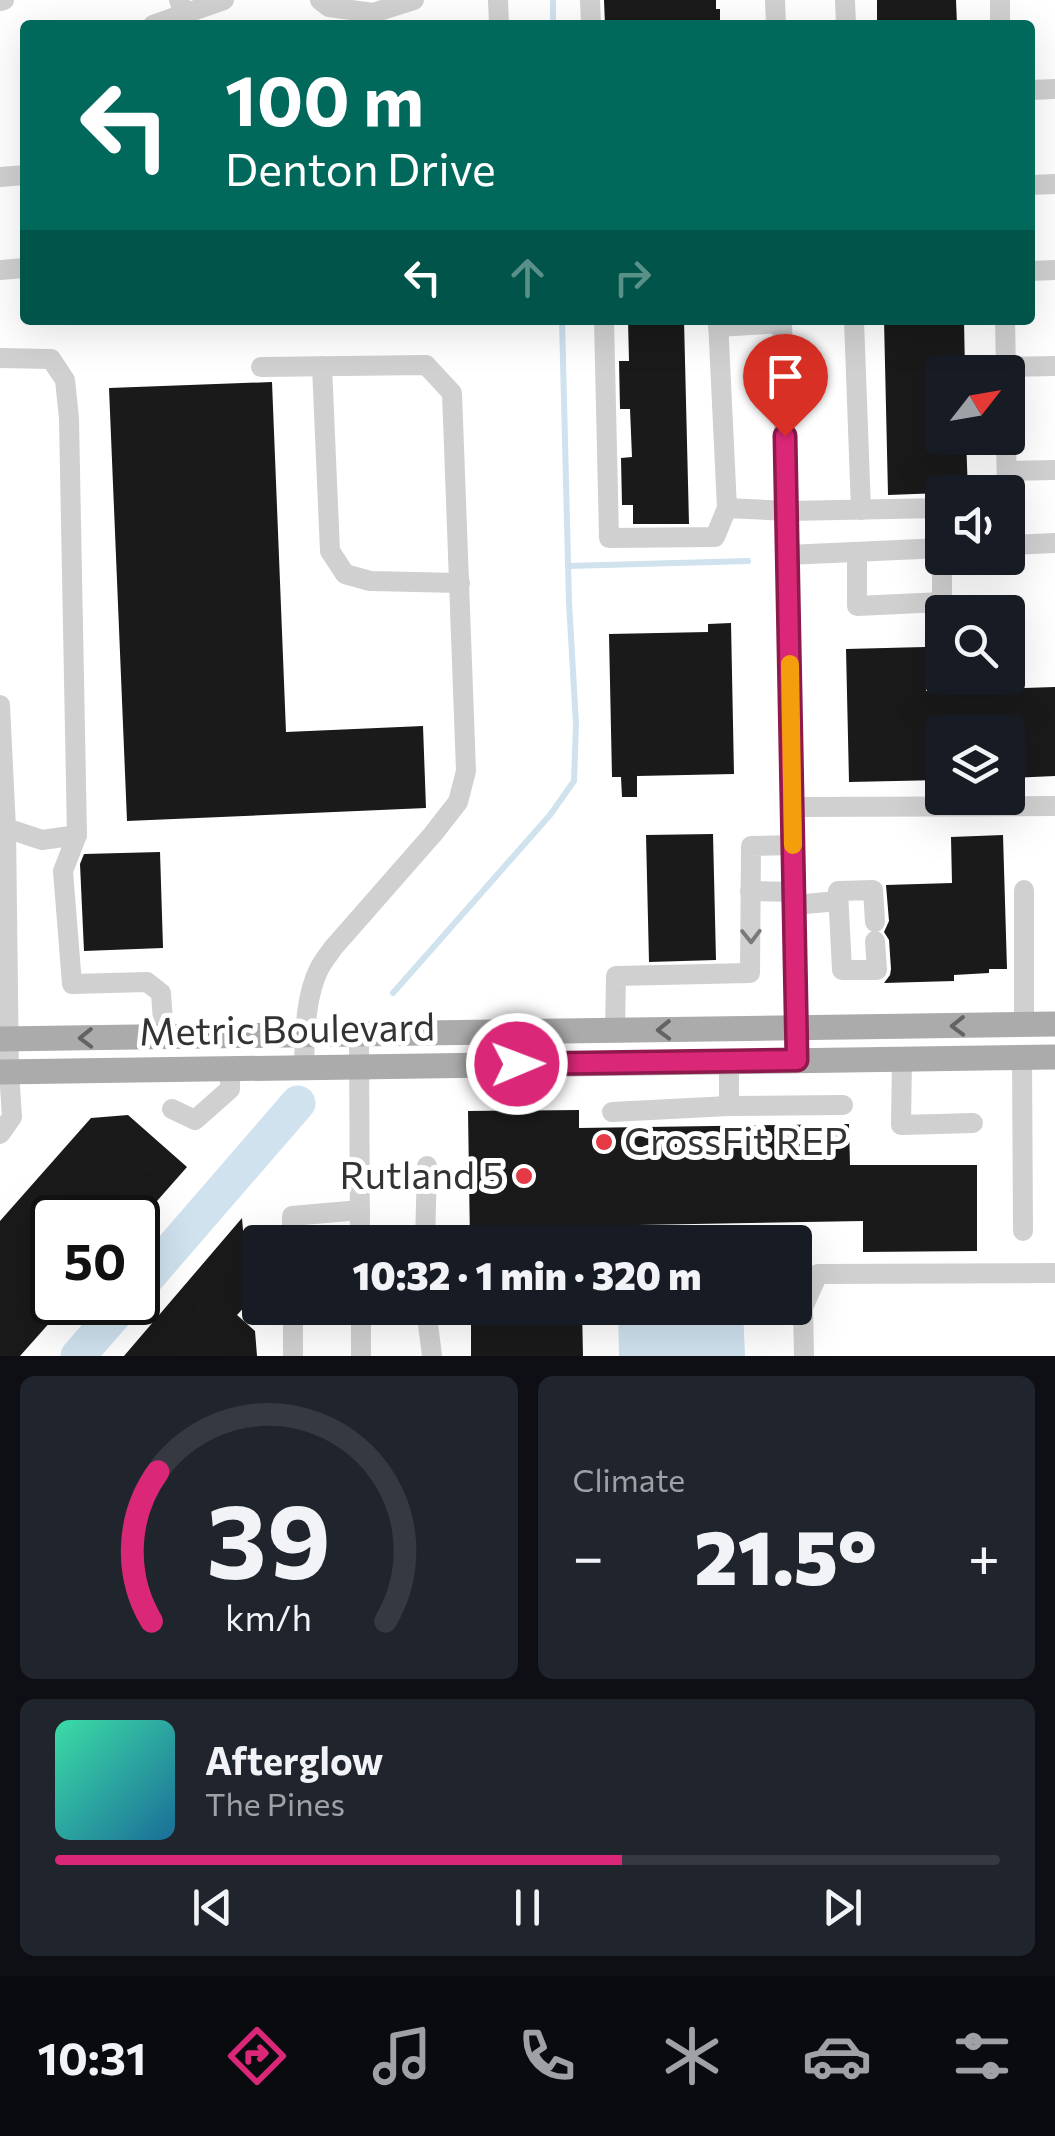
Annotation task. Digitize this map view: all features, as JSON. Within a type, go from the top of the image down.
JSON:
[{"type":"main road","name":"Metric Boulevard","points":[[5,1039],[1055,1024]]},
{"type":"main road","name":"Metric Boulevard","points":[[4,1072],[1055,1057]]},
{"type":"street","points":[[182,7],[224,0]]},
{"type":"street","points":[[320,0],[328,7],[373,13],[414,0]]},
{"type":"street","points":[[604,325],[609,538],[715,537],[727,508],[718,325]]},
{"type":"street","points":[[782,325],[797,1060]]},
{"type":"street","points":[[854,325],[860,510]]},
{"type":"street","points":[[1005,325],[1006,355]]},
{"type":"street","points":[[0,358],[50,359],[65,380],[77,835],[63,870],[72,984],[147,982],[161,993],[164,1036]]},
{"type":"street","points":[[260,367],[426,365],[452,394],[466,771],[458,802],[319,969],[305,1034],[304,1067]]},
{"type":"street","points":[[322,366],[330,551],[346,574],[370,581],[460,583]]},
{"type":"street","points":[[1025,368],[1055,366]]},
{"type":"street","points":[[1007,455],[1007,475]]},
{"type":"street","points":[[1007,471],[1055,470]]},
{"type":"street","points":[[727,508],[925,508]]},
{"type":"street","points":[[1025,544],[1055,543]]},
{"type":"street","points":[[787,555],[925,549]]},
{"type":"street","points":[[857,552],[857,606],[925,603]]},
{"type":"street","points":[[0,705],[4,1072],[12,1116],[0,1134]]},
{"type":"street","points":[[792,807],[1055,806]]},
{"type":"street","points":[[4,821],[42,840],[77,835]]},
{"type":"street","points":[[614,1031],[616,976],[750,974],[751,846],[793,845]]},
{"type":"street","points":[[873,890],[877,970],[842,970],[838,902],[838,891],[873,890]]},
{"type":"street","points":[[1024,890],[1024,1025]]},
{"type":"street","points":[[750,891],[838,902]]},
{"type":"street","points":[[359,1034],[360,1225]]},
{"type":"street","points":[[1022,1057],[1023,1231]]},
{"type":"street","points":[[902,1058],[901,1125],[973,1123]]},
{"type":"street","points":[[729,1060],[729,1106]]},
{"type":"street","points":[[172,1110],[195,1120],[230,1089],[230,1068]]},
{"type":"street","points":[[612,1112],[843,1104]]},
{"type":"street","points":[[425,1225],[427,1166]]},
{"type":"street","points":[[292,1225],[292,1216],[360,1210]]},
{"type":"street","points":[[804,1356],[803,1306],[818,1274],[1055,1273]]},
{"type":"street","points":[[293,1325],[293,1356]]},
{"type":"street","points":[[360,1325],[361,1356]]},
{"type":"street","points":[[428,1325],[432,1356]]},
{"type":"water","points":[[618,1325],[744,1325],[745,1356],[619,1356]]},
{"type":"building","points":[[604,0],[716,0],[716,9],[720,9],[720,20],[605,20]]},
{"type":"building","points":[[877,0],[956,0],[957,20],[877,20]]},
{"type":"building","points":[[628,325],[684,325],[689,524],[633,524],[633,505],[622,505],[621,458],[632,457],[630,409],[620,409],[619,361],[629,361]]},
{"type":"building","points":[[884,325],[964,325],[965,355],[925,355],[925,455],[967,455],[967,475],[925,475],[925,494],[888,495]]},
{"type":"building","points":[[272,382],[286,732],[423,726],[426,808],[127,821],[109,388]]},
{"type":"building","points":[[731,623],[734,774],[637,776],[637,797],[622,797],[621,777],[612,777],[609,634],[708,632],[708,624]]},
{"type":"building","points":[[925,647],[925,695],[1025,695],[1025,688],[1055,687],[1055,776],[1025,777],[1025,715],[925,715],[925,780],[849,782],[846,649]]},
{"type":"building","points":[[713,834],[716,960],[649,962],[646,835]]},
{"type":"building","points":[[1003,835],[1007,969],[954,975],[954,981],[884,983],[891,969],[889,940],[884,932],[889,921],[886,885],[952,883],[951,837]]},
{"type":"building","points":[[160,852],[163,948],[84,951],[80,864],[84,854]]},
{"type":"building","points":[[579,1110],[579,1128],[849,1124],[850,1165],[977,1165],[977,1251],[863,1252],[863,1221],[470,1225],[468,1111]]},
{"type":"building","points":[[128,1115],[187,1167],[160,1198],[30,1195],[30,1325],[48,1325],[20,1356],[0,1356],[0,1221],[91,1118]]},
{"type":"building","points":[[242,1218],[242,1310],[237,1315],[242,1325],[255,1331],[257,1356],[124,1356],[151,1325],[160,1325],[160,1314]]},
{"type":"building","name":"Rutland 5","points":[[471,1325],[582,1325],[583,1356],[471,1356]]},
{"type":"waterway","points":[[553,0],[553,20]]},
{"type":"waterway","points":[[393,993],[550,815],[574,781],[576,724],[562,325]]},
{"type":"waterway","points":[[568,566],[748,561]]},
{"type":"waterway","points":[[160,1263],[298,1103]]},
{"type":"waterway","points":[[78,1356],[105,1325]]},
{"type":"slow traffic","points":[[790,664],[793,845]]},
{"type":"place","name":"CrossFit REP","points":[[604,1142]]},
{"type":"place","name":"Rutland 5","points":[[524,1176]]},
{"type":"route","points":[[517,1064],[797,1060],[785,436]]}]
